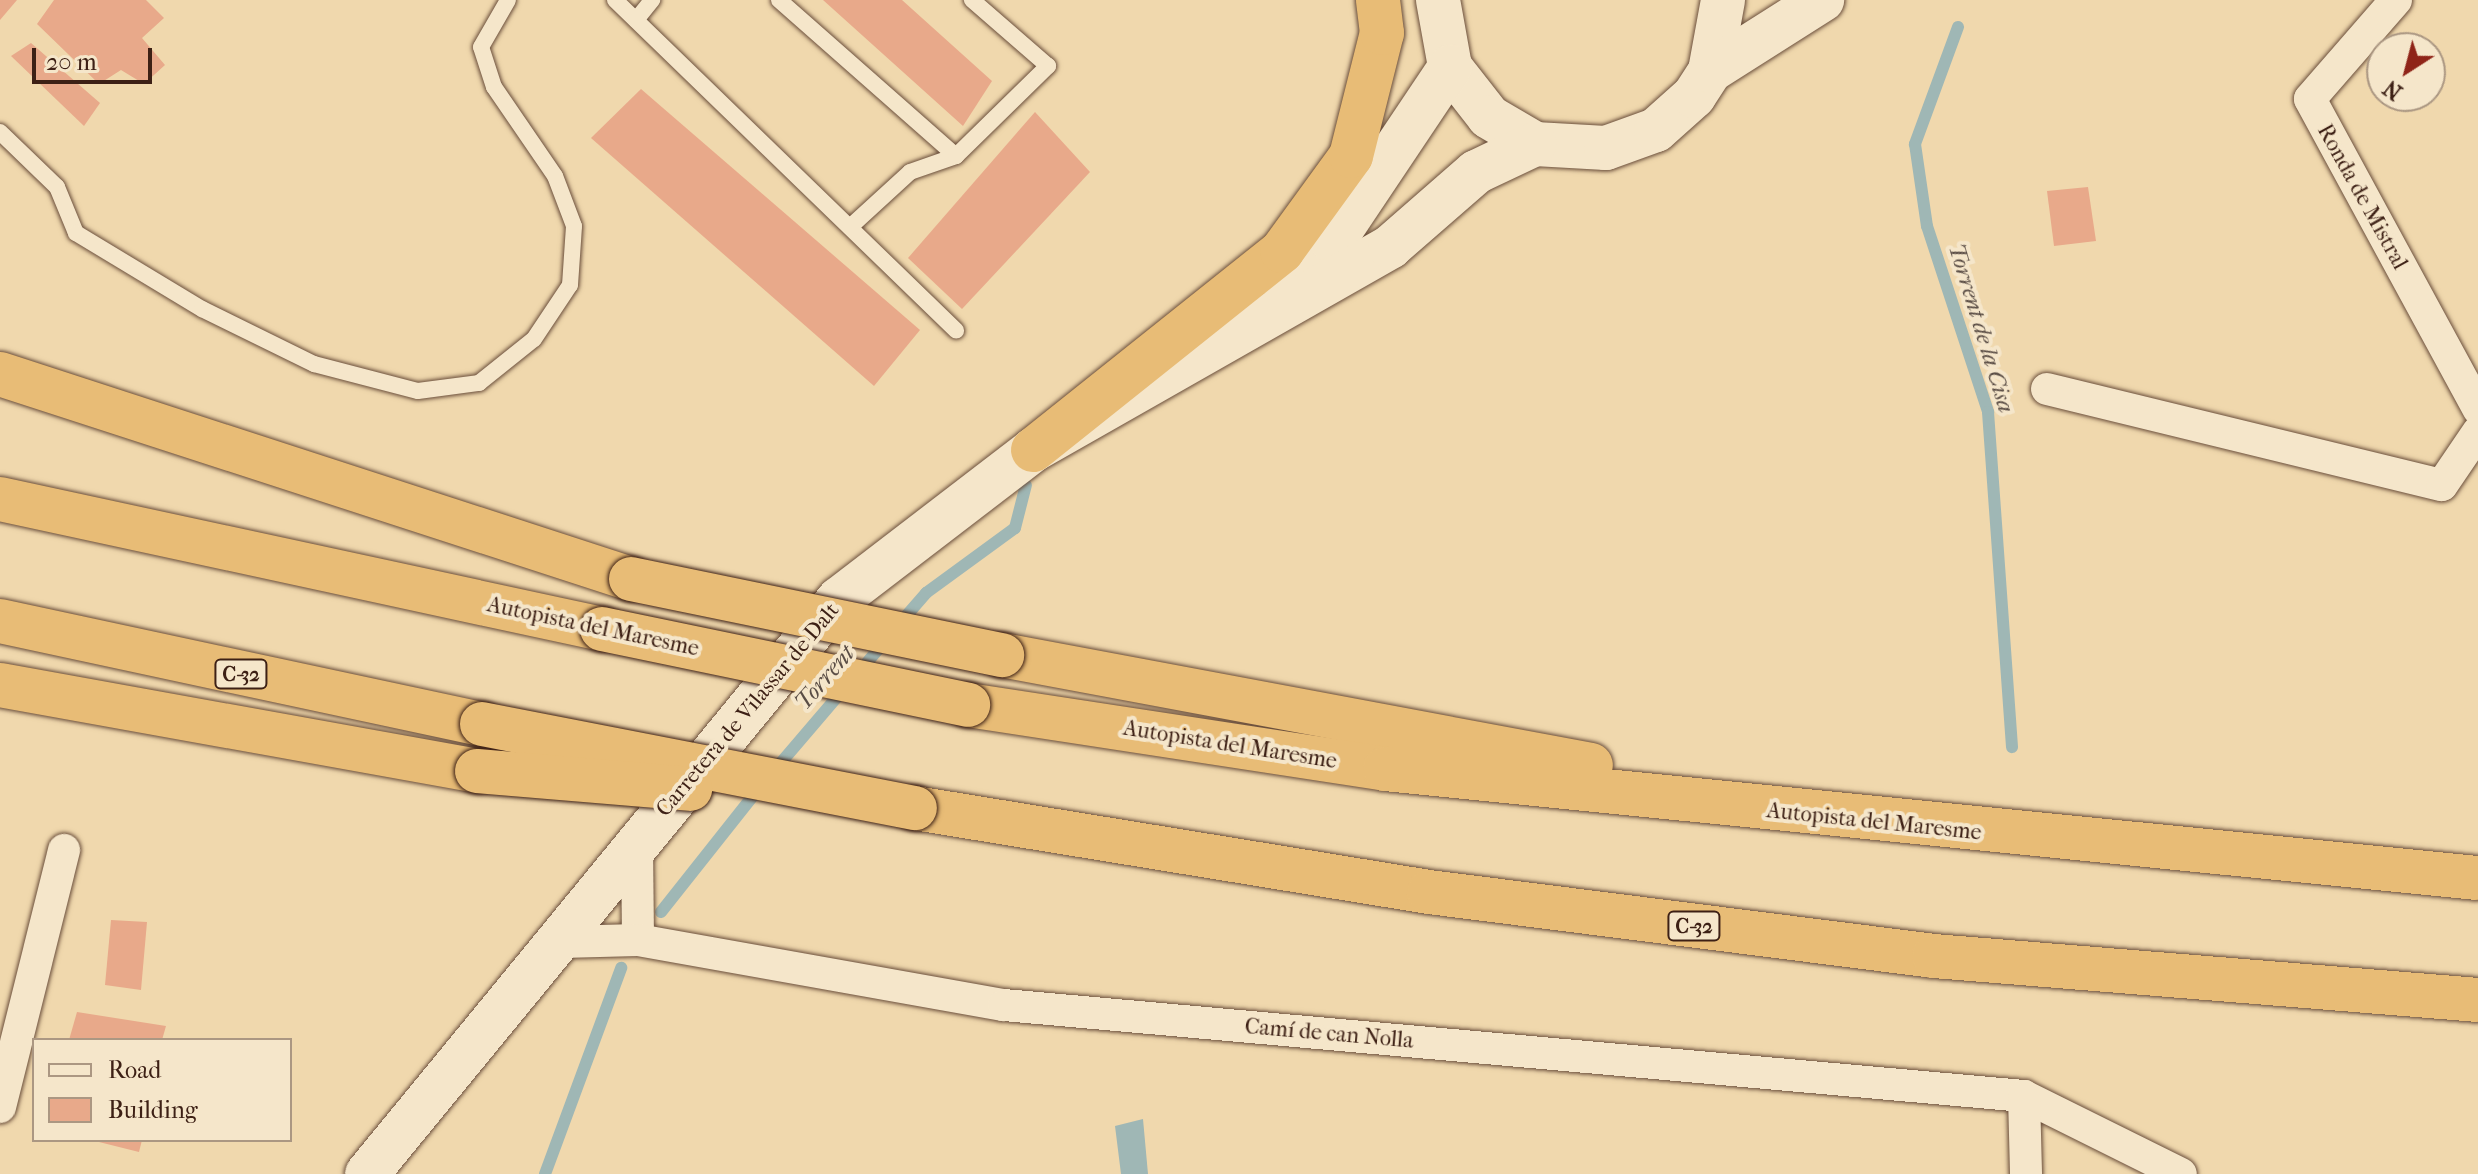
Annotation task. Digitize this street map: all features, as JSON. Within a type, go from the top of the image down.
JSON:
[{"type":"highway","points":[[1033,450],[1282,251],[1351,156],[1382,33],[1378,0]]},
{"type":"highway","points":[[0,374],[631,579],[1002,655],[1932,829]]},
{"type":"highway","name":"Autopista del Maresme","points":[[0,499],[968,705],[1385,769],[1932,829],[2478,878]]},
{"type":"highway","name":"C-32","points":[[0,621],[482,724],[915,808],[1429,892],[1934,956],[2478,1000]]},
{"type":"highway","points":[[0,685],[477,771],[915,808]]},
{"type":"street","points":[[1438,0],[1450,67],[1489,117],[1535,144],[1606,148],[1656,130],[1710,71],[1822,0]]},
{"type":"street","points":[[1710,71],[1723,0]]},
{"type":"street","name":"Ronda de Mistral","points":[[2396,0],[2310,99],[2478,409]]},
{"type":"street","name":"Carretera de Vilassar de Dalt","points":[[1261,324],[1333,242],[1450,67]]},
{"type":"street","name":"Carretera de Vilassar de Dalt","points":[[367,1174],[561,942],[637,844],[839,599],[1033,450],[1261,324],[1390,247],[1476,172],[1535,144]]},
{"type":"street","points":[[2047,389],[2442,485],[2478,432]]},
{"type":"street","points":[[637,844],[638,940]]},
{"type":"street","points":[[2,1089],[64,850]]},
{"type":"street","name":"Camí de can Nolla","points":[[561,942],[638,940],[1004,1005],[2024,1096]]},
{"type":"street","points":[[2026,1174],[2024,1096],[2181,1174]]},
{"type":"lane","points":[[0,132],[57,187],[76,233],[202,309],[329,368],[418,391],[479,383],[534,339],[570,285],[569,213],[555,176],[494,87],[481,47],[508,0]]},
{"type":"lane","points":[[615,0],[956,330]]},
{"type":"lane","points":[[636,20],[652,0]]},
{"type":"lane","points":[[779,0],[956,156]]},
{"type":"lane","points":[[850,227],[910,172],[956,156],[1048,66],[972,0]]},
{"type":"water","points":[[1143,1119],[1148,1174],[1121,1174],[1115,1126]]},
{"type":"building","points":[[0,0],[17,0],[0,20]]},
{"type":"building","points":[[54,0],[146,0],[164,18],[142,38],[165,65],[144,84],[121,70],[99,84],[37,24]]},
{"type":"building","points":[[823,0],[902,0],[992,81],[963,126]]},
{"type":"building","points":[[31,43],[100,103],[84,126],[11,56]]},
{"type":"building","points":[[641,89],[920,330],[874,386],[591,138]]},
{"type":"building","points":[[1035,112],[1090,172],[962,309],[908,258]]},
{"type":"building","points":[[2088,187],[2096,241],[2054,246],[2047,191]]},
{"type":"building","points":[[111,920],[147,922],[141,990],[105,985]]},
{"type":"building","points":[[77,1012],[166,1026],[163,1038],[70,1038]]},
{"type":"building","points":[[99,1142],[142,1142],[139,1152]]},
{"type":"waterway","name":"Torrent de la Cisa","points":[[1958,27],[1915,144],[1927,226],[1988,412],[2012,747]]},
{"type":"waterway","name":"Torrent","points":[[900,623],[926,593],[1015,528],[1026,485]]},
{"type":"waterway","name":"Torrent","points":[[859,672],[886,640]]},
{"type":"waterway","name":"Torrent","points":[[773,772],[844,689]]},
{"type":"waterway","name":"Torrent","points":[[661,912],[761,786]]},
{"type":"waterway","name":"Torrent","points":[[545,1174],[621,968]]}]
